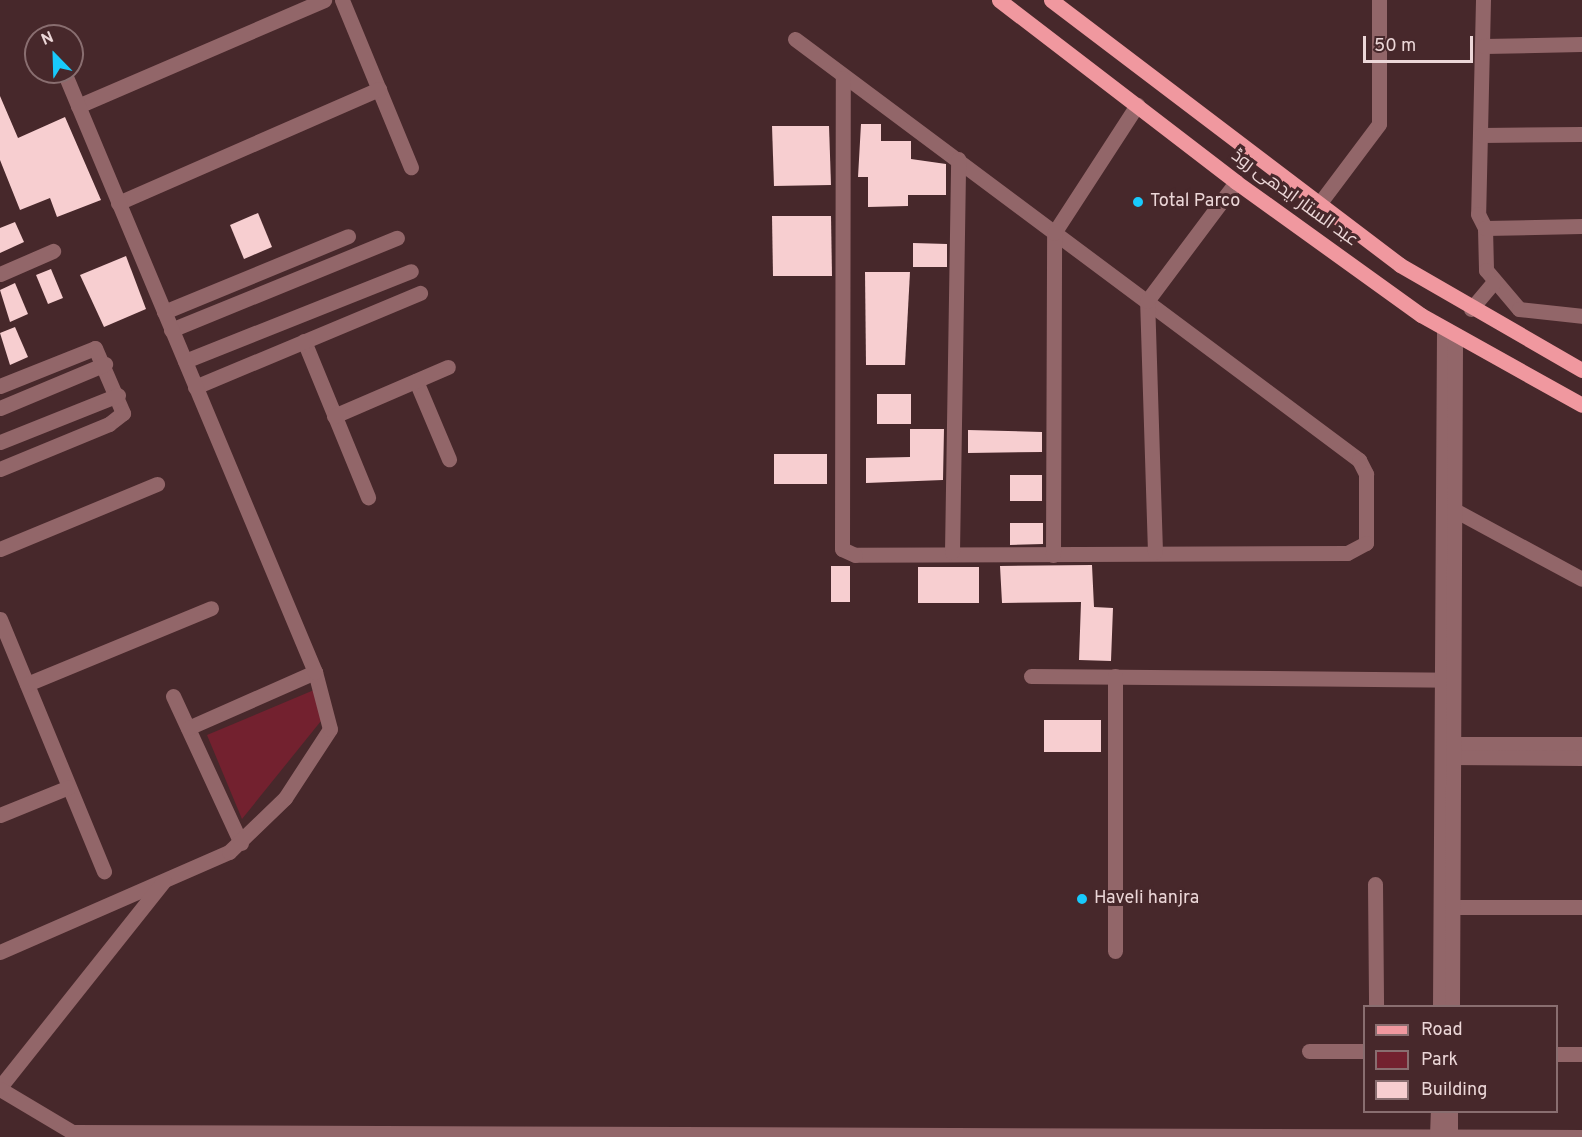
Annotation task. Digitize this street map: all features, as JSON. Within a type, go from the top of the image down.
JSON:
[{"type":"main road","name":"عبد الستار ایدھی روڈ","points":[[999,0],[1236,182],[1450,332],[1582,405]]},
{"type":"main road","name":"عبد الستار ایدھی روڈ","points":[[1051,0],[1319,204],[1471,309],[1582,370]]},
{"type":"street","points":[[78,106],[324,0]]},
{"type":"street","points":[[342,0],[411,166]]},
{"type":"street","points":[[1319,204],[1379,124],[1379,0]]},
{"type":"street","points":[[1483,0],[1484,46],[1478,214],[1485,228],[1486,270],[1493,283],[1519,309],[1582,316]]},
{"type":"street","points":[[795,39],[843,78],[958,159],[1359,460],[1366,474],[1368,525],[1366,543],[1355,552],[1155,552],[1053,555],[952,552],[855,555],[842,549],[843,78]]},
{"type":"street","points":[[1484,46],[1582,44]]},
{"type":"street","points":[[0,952],[241,843],[285,798],[330,729],[315,672],[69,84]]},
{"type":"street","points":[[118,202],[379,89]]},
{"type":"street","points":[[1053,555],[1054,233],[1137,105]]},
{"type":"street","points":[[1480,135],[1582,134]]},
{"type":"street","points":[[952,552],[958,159]]},
{"type":"street","points":[[1155,552],[1147,301],[1236,182]]},
{"type":"street","points":[[1485,228],[1582,226]]},
{"type":"street","points":[[164,312],[348,236]]},
{"type":"street","points":[[171,330],[397,238]]},
{"type":"street","points":[[0,274],[53,251]]},
{"type":"street","points":[[185,361],[411,271]]},
{"type":"street","points":[[1471,309],[1493,283]]},
{"type":"street","points":[[195,387],[420,293]]},
{"type":"street","points":[[1450,332],[1447,507],[1453,907],[1452,1005]]},
{"type":"street","points":[[304,341],[368,497]]},
{"type":"street","points":[[0,386],[88,348],[95,348],[105,364],[123,413],[109,424],[0,469]]},
{"type":"street","points":[[0,408],[105,364]]},
{"type":"street","points":[[334,416],[448,367]]},
{"type":"street","points":[[416,381],[448,459]]},
{"type":"street","points":[[0,442],[118,395]]},
{"type":"street","points":[[0,549],[158,484]]},
{"type":"street","points":[[1447,507],[1582,579]]},
{"type":"street","points":[[27,684],[211,608]]},
{"type":"street","points":[[0,619],[104,871]]},
{"type":"street","points":[[188,728],[315,672]]},
{"type":"street","points":[[1031,676],[1448,680]]},
{"type":"street","points":[[1115,676],[1115,951]]},
{"type":"street","points":[[173,696],[241,843]]},
{"type":"street","points":[[1449,750],[1582,744]]},
{"type":"street","points":[[1449,750],[1582,758]]},
{"type":"street","points":[[1440,1005],[1449,750]]},
{"type":"street","points":[[0,815],[69,787]]},
{"type":"street","points":[[165,879],[0,1088],[72,1132],[1582,1137]]},
{"type":"street","points":[[1375,884],[1376,1005]]},
{"type":"street","points":[[1453,907],[1582,907]]},
{"type":"street","points":[[1309,1051],[1363,1051]]},
{"type":"street","points":[[1558,1054],[1582,1054]]},
{"type":"street","points":[[1438,1113],[1444,1136]]},
{"type":"street","points":[[1444,1136],[1450,1113]]},
{"type":"green space","points":[[314,690],[325,716],[242,819],[207,735]]},
{"type":"building","points":[[0,96],[18,138],[65,117],[101,200],[57,217],[50,198],[20,210],[0,160]]},
{"type":"building","points":[[861,124],[881,124],[881,141],[911,141],[911,159],[946,164],[946,195],[908,195],[908,206],[868,207],[868,177],[858,177]]},
{"type":"building","points":[[772,126],[829,126],[831,185],[774,186]]},
{"type":"building","points":[[258,213],[272,247],[244,259],[230,225]]},
{"type":"building","points":[[772,216],[831,216],[832,276],[773,276]]},
{"type":"building","points":[[15,222],[24,242],[0,253],[0,228]]},
{"type":"building","points":[[913,243],[947,244],[947,267],[913,267]]},
{"type":"building","points":[[126,256],[146,309],[104,327],[80,275]]},
{"type":"building","points":[[51,269],[63,298],[48,304],[36,275]]},
{"type":"building","points":[[865,272],[910,272],[905,365],[866,365]]},
{"type":"building","points":[[15,283],[28,314],[10,322],[0,290]]},
{"type":"building","points":[[15,327],[28,357],[10,365],[0,333]]},
{"type":"building","points":[[877,394],[911,394],[911,424],[877,424]]},
{"type":"building","points":[[910,429],[944,429],[943,480],[866,483],[866,458],[910,457]]},
{"type":"building","points":[[968,430],[1042,432],[1042,452],[968,453]]},
{"type":"building","points":[[774,454],[827,454],[827,484],[774,484]]},
{"type":"building","points":[[1010,475],[1042,475],[1042,501],[1010,501]]},
{"type":"building","points":[[1010,523],[1043,523],[1043,544],[1010,545]]},
{"type":"building","points":[[1092,565],[1094,607],[1113,608],[1111,661],[1079,660],[1081,602],[1002,603],[1000,566]]},
{"type":"building","points":[[831,566],[850,566],[850,602],[831,602]]},
{"type":"building","points":[[918,567],[979,567],[979,603],[918,603]]},
{"type":"building","points":[[1044,720],[1101,720],[1101,752],[1044,752]]},
{"type":"place","name":"Total Parco","points":[[1138,202]]},
{"type":"place","name":"Haveli hanjra","points":[[1082,899]]}]
